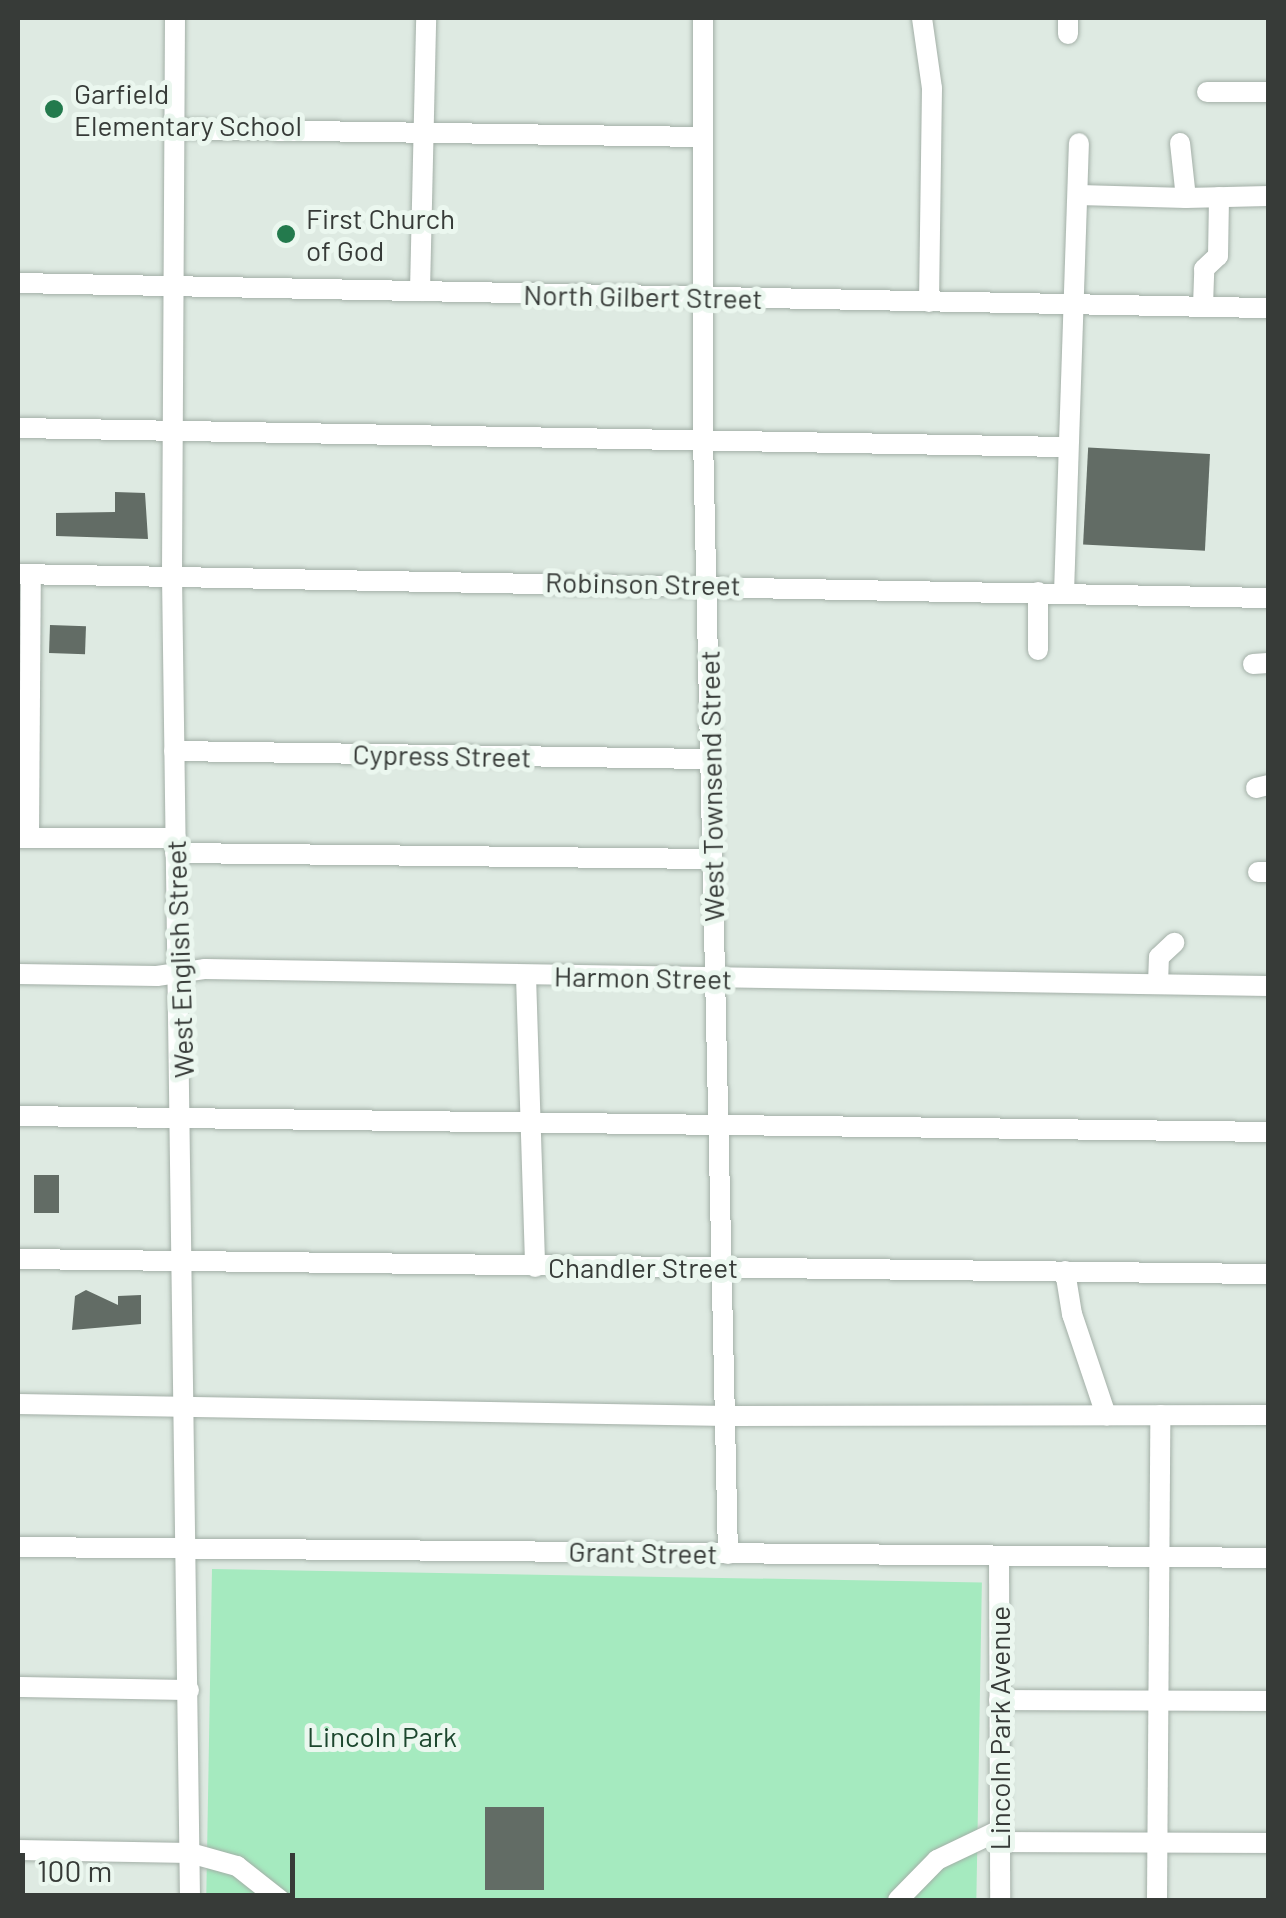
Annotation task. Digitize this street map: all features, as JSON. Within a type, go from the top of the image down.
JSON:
[{"type":"street","name":"West English Street","points":[[175,18],[172,576],[184,1117],[190,1900]]},
{"type":"street","points":[[420,291],[426,18]]},
{"type":"street","name":"West Townsend Street","points":[[703,18],[703,437],[728,1554]]},
{"type":"street","points":[[922,18],[932,88],[929,302]]},
{"type":"street","points":[[1207,92],[1268,92]]},
{"type":"street","points":[[176,129],[702,137]]},
{"type":"street","points":[[1064,592],[1064,448],[1072,432],[1072,304],[1079,143]]},
{"type":"street","points":[[1180,143],[1186,198]]},
{"type":"street","points":[[1079,195],[1268,196]]},
{"type":"street","points":[[1203,306],[1204,270],[1218,256],[1219,197]]},
{"type":"street","name":"North Gilbert Street","points":[[18,283],[1268,308]]},
{"type":"street","points":[[18,428],[703,437],[1064,448]]},
{"type":"street","points":[[24,574],[24,838],[712,859]]},
{"type":"street","name":"Robinson Street","points":[[24,574],[706,584],[1268,598]]},
{"type":"street","points":[[1038,592],[1038,650]]},
{"type":"street","name":"Cypress Street","points":[[174,752],[710,759]]},
{"type":"street","points":[[1158,984],[1159,957],[1174,943]]},
{"type":"street","name":"Harmon Street","points":[[18,974],[180,972],[1268,986]]},
{"type":"street","points":[[526,976],[535,1268]]},
{"type":"street","points":[[18,1116],[719,1128],[1268,1132]]},
{"type":"street","name":"Chandler Street","points":[[18,1259],[1268,1274]]},
{"type":"street","points":[[1065,1271],[1072,1314],[1106,1415]]},
{"type":"street","points":[[18,1404],[726,1416],[1268,1415]]},
{"type":"street","points":[[1157,1900],[1154,1558],[1160,1415]]},
{"type":"street","name":"Grant Street","points":[[18,1547],[1268,1558]]},
{"type":"street","name":"Lincoln Park Avenue","points":[[999,1556],[1000,1900]]},
{"type":"street","points":[[18,1687],[189,1690]]},
{"type":"street","points":[[1000,1700],[1268,1700]]},
{"type":"street","points":[[898,1900],[938,1860],[1000,1836],[1268,1842]]},
{"type":"street","points":[[18,1850],[190,1853],[237,1866],[280,1900]]},
{"type":"green space","name":"Lincoln Park","points":[[212,1569],[982,1582],[976,1900],[206,1900]]},
{"type":"building","points":[[1088,448],[1210,454],[1205,551],[1083,544]]},
{"type":"building","points":[[115,492],[145,493],[148,539],[56,536],[56,513],[115,512]]},
{"type":"building","points":[[50,625],[86,626],[85,654],[49,653]]},
{"type":"building","points":[[34,1175],[59,1175],[59,1213],[34,1213]]},
{"type":"building","points":[[86,1290],[118,1305],[118,1296],[141,1295],[141,1324],[72,1330],[75,1296]]},
{"type":"building","points":[[485,1807],[544,1807],[544,1890],[485,1890]]},
{"type":"place","name":"Garfield Elementary School","points":[[54,109]]},
{"type":"place","name":"First Church of God","points":[[286,234]]}]
